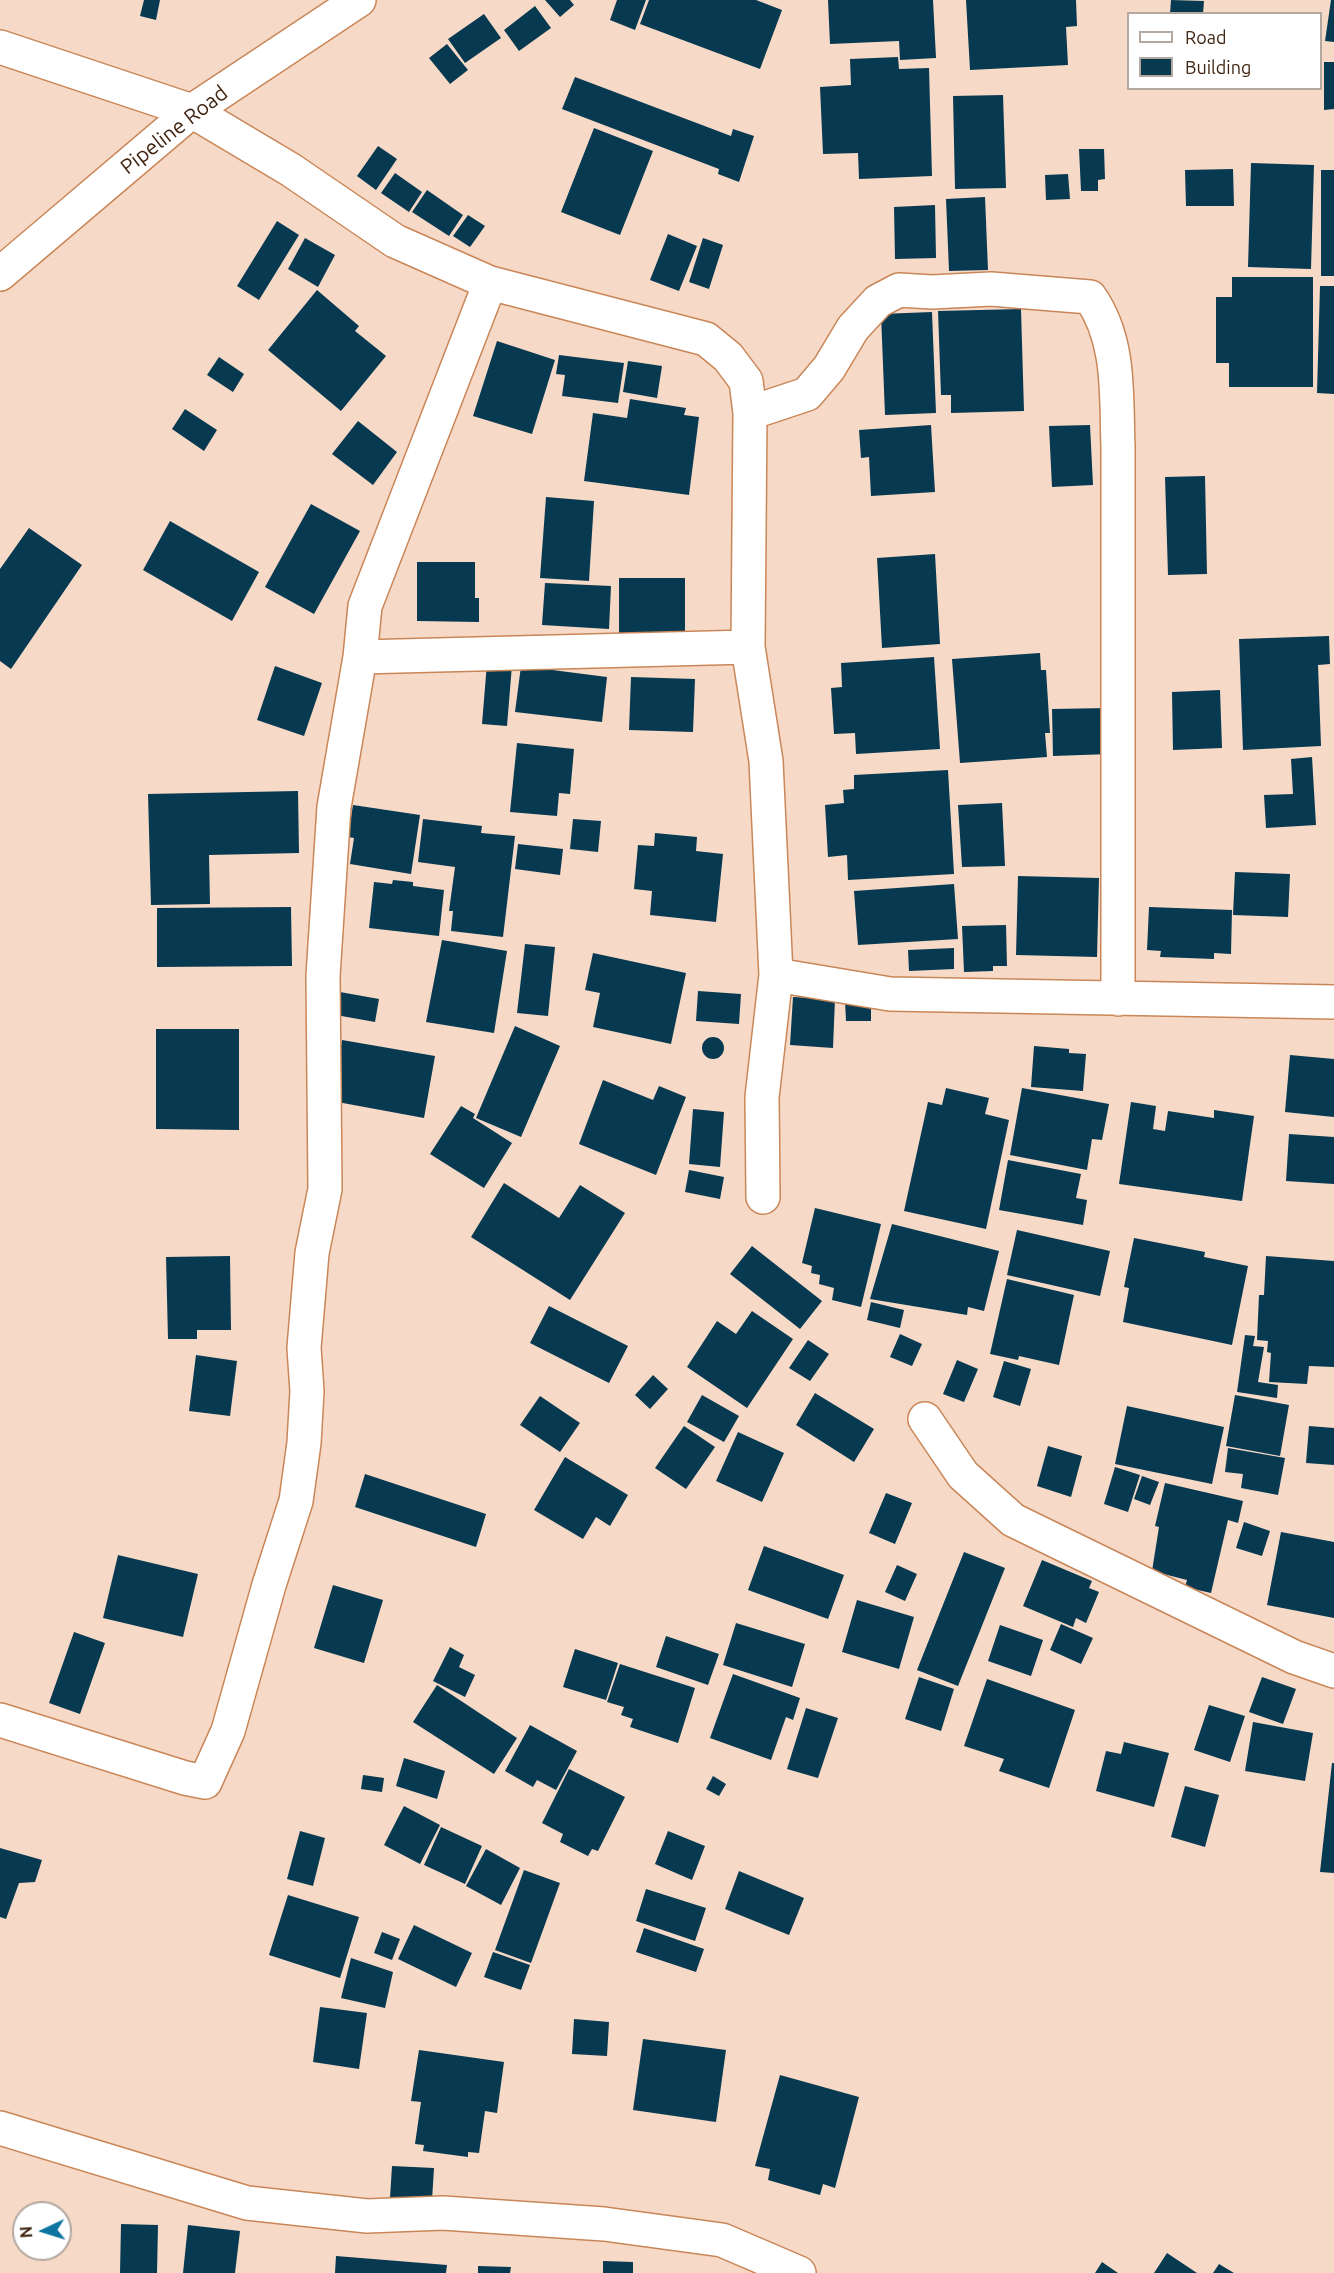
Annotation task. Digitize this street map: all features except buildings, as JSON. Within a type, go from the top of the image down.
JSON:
[{"type":"street","name":"Pipeline Road","points":[[0,274],[192,111],[352,2]]},
{"type":"street","points":[[0,47],[192,111],[291,170],[395,241],[490,284],[706,339],[728,357],[746,381],[750,413],[748,647],[766,761],[776,975],[762,1096],[764,1197]]},
{"type":"street","points":[[0,1720],[185,1779],[205,1782],[228,1731],[269,1585],[296,1501],[304,1443],[307,1391],[304,1348],[312,1253],[325,1189],[323,976],[334,807],[360,657],[364,606],[490,284]]},
{"type":"street","points":[[750,413],[807,394],[829,368],[853,328],[878,301],[898,290],[932,292],[991,289],[1090,297],[1103,315],[1115,358],[1118,447],[1118,999]]},
{"type":"street","points":[[360,657],[748,647]]},
{"type":"street","points":[[776,975],[890,994],[1334,1002]]},
{"type":"street","points":[[925,1419],[963,1475],[1013,1521],[1294,1657],[1334,1671]]},
{"type":"street","points":[[0,2128],[247,2203],[367,2216],[443,2213],[604,2224],[722,2240],[799,2273]]}]
